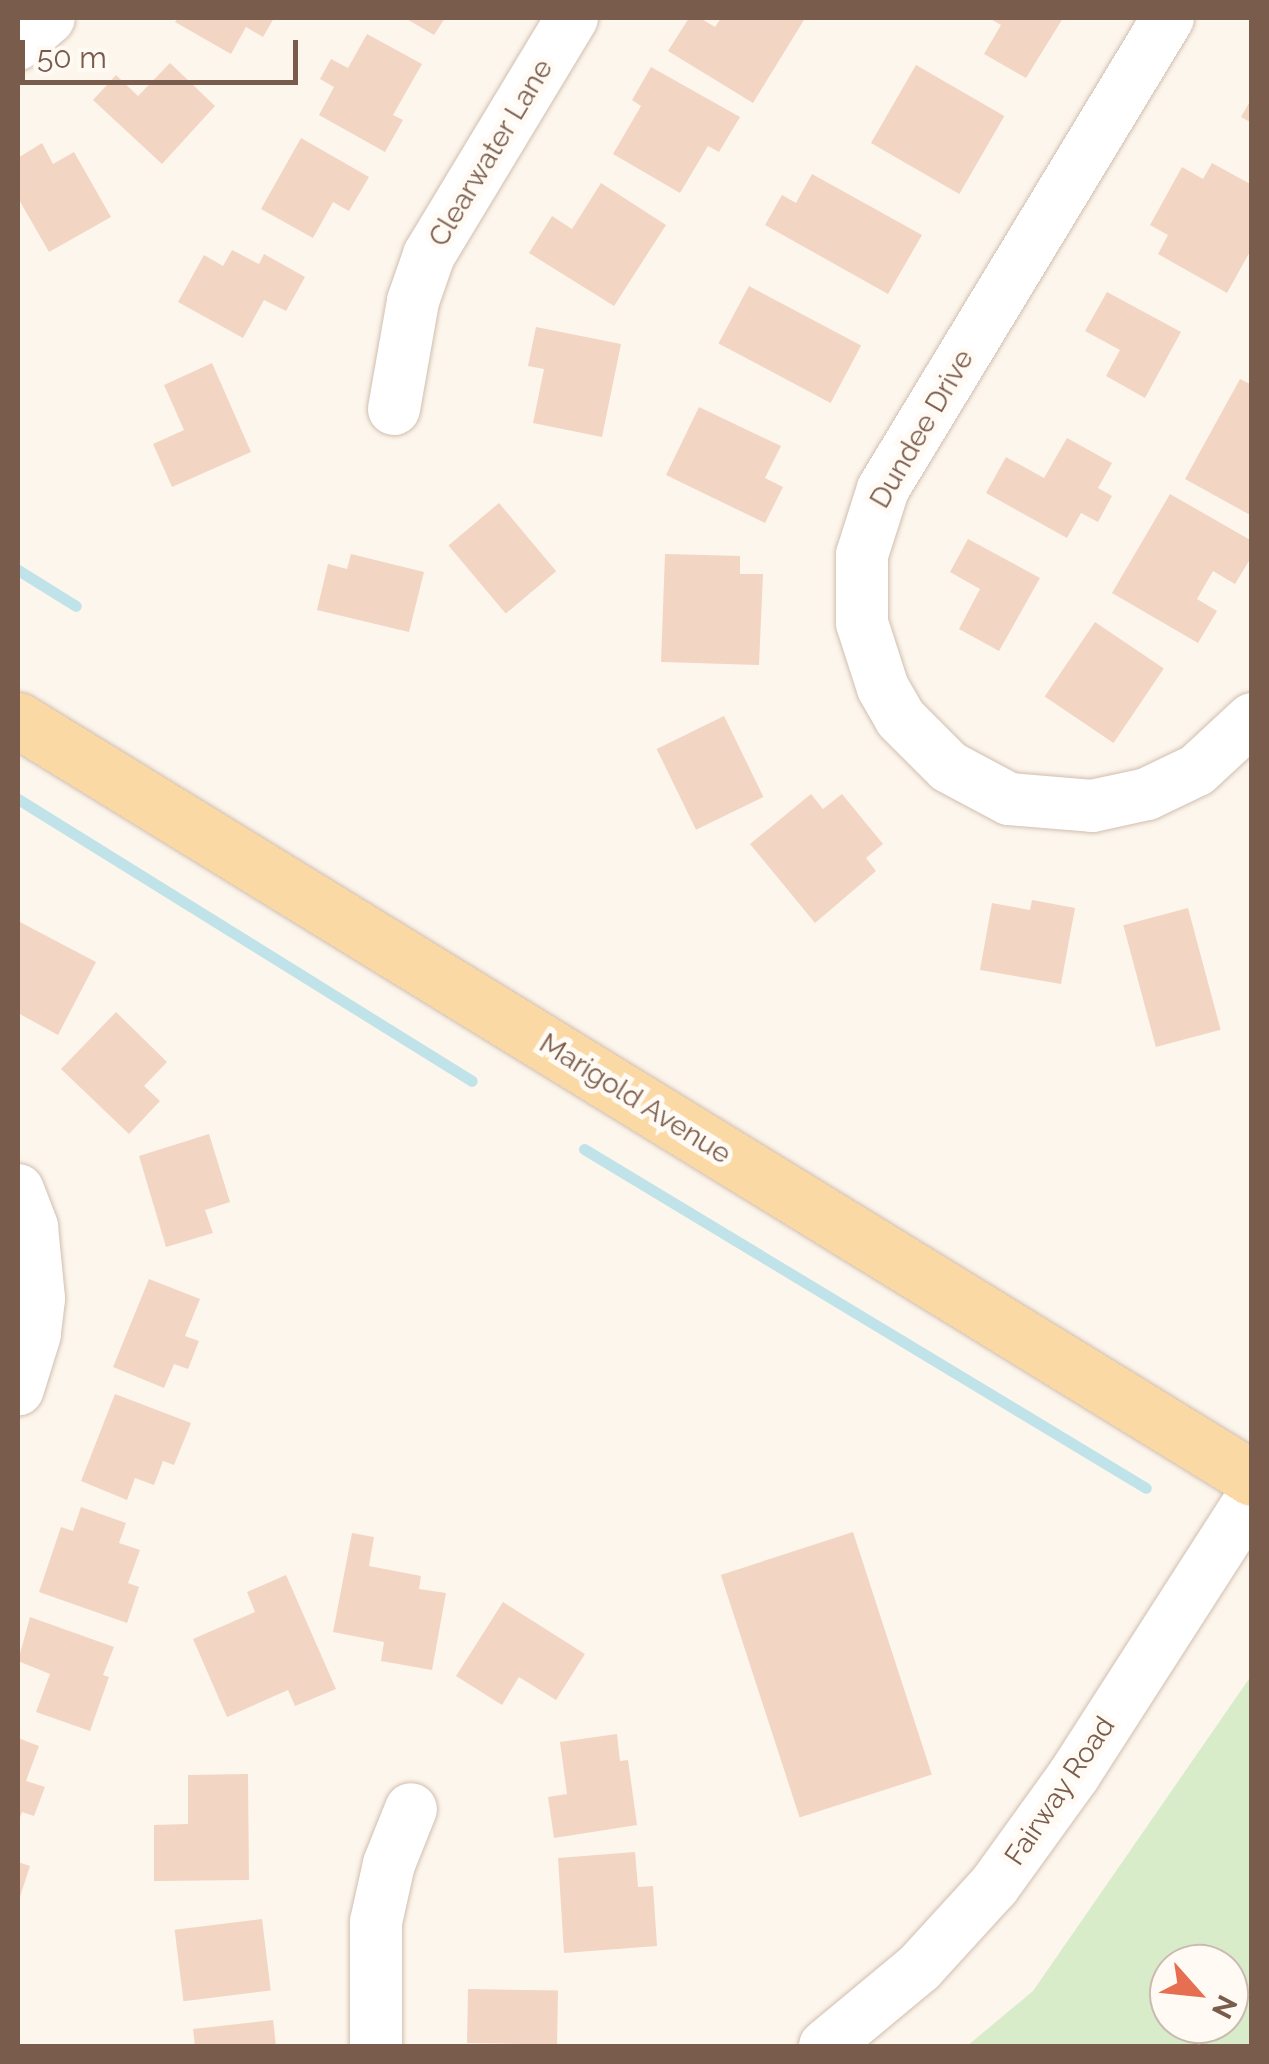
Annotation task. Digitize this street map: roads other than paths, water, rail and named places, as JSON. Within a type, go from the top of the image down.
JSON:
[{"type":"main road","name":"Marigold Avenue","points":[[18,720],[1252,1478]]},
{"type":"street","points":[[18,44],[49,18]]},
{"type":"street","name":"Clearwater Lane","points":[[394,409],[409,320],[429,256],[572,18]]},
{"type":"street","name":"Dundee Drive","points":[[1168,18],[883,489],[862,554],[862,623],[883,688],[900,718],[949,766],[1009,798],[1092,806],[1147,794],[1198,770],[1252,720]]},
{"type":"street","points":[[18,1190],[32,1227],[39,1298],[35,1334],[18,1389]]},
{"type":"street","name":"Fairway Road","points":[[825,2046],[908,1978],[994,1886],[1074,1774],[1252,1498]]},
{"type":"street","points":[[376,2046],[376,1922],[389,1864],[411,1809]]},
{"type":"waterway","points":[[18,570],[76,606]]},
{"type":"waterway","points":[[18,799],[472,1081]]},
{"type":"waterway","points":[[584,1149],[1146,1488]]}]
